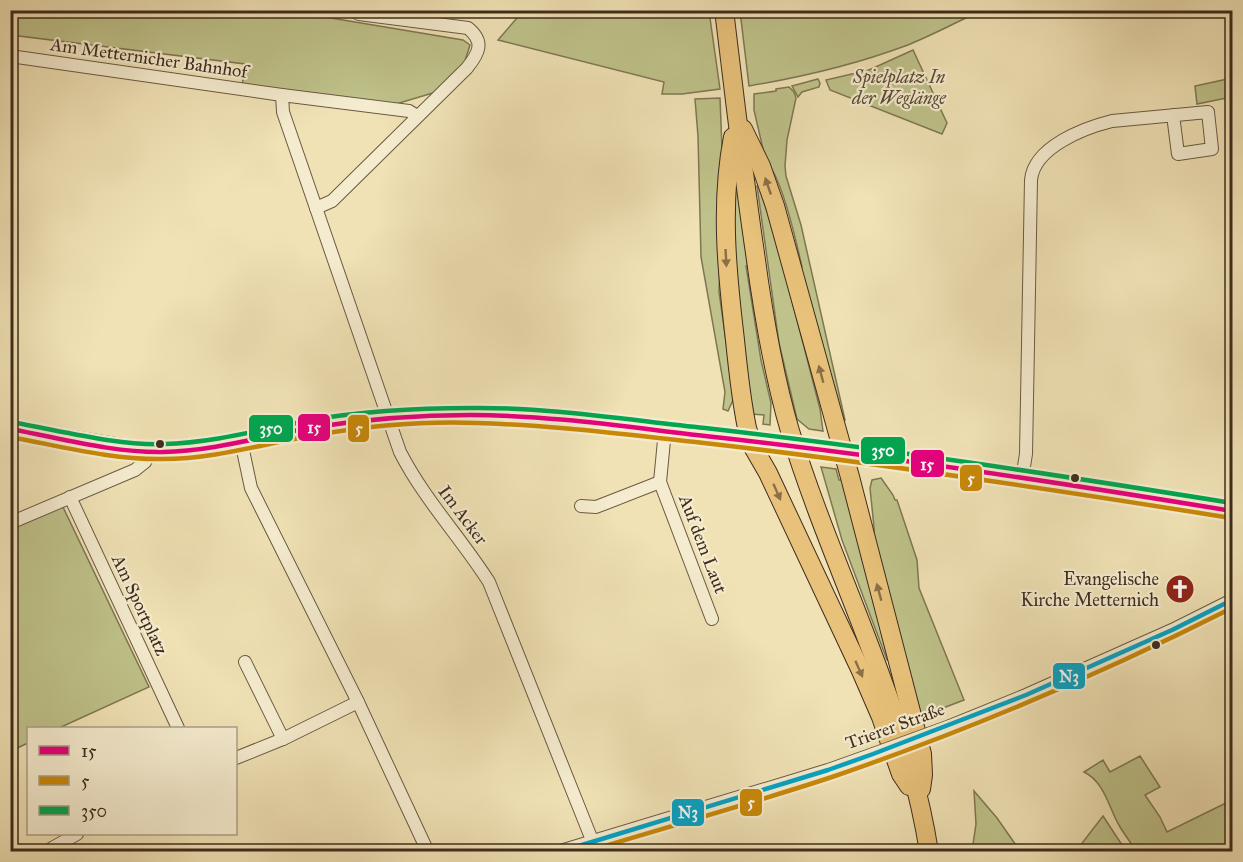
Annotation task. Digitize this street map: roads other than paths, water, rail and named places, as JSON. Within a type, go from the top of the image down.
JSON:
[{"type":"main road","points":[[724,10],[766,329],[789,428],[813,500],[893,707],[919,799],[929,852]]},
{"type":"main road","points":[[737,117],[730,158],[727,277],[743,407],[750,440],[768,473],[861,671],[901,774],[919,799]]},
{"type":"main road","points":[[737,117],[761,166],[775,206],[843,452],[922,754],[923,775],[919,799]]},
{"type":"main road","points":[[10,429],[150,452],[217,446],[316,427],[389,418],[503,416],[665,430],[815,448],[1233,511]]},
{"type":"street","points":[[316,208],[332,201],[473,60],[479,47],[474,33],[468,28],[359,14],[352,10]]},
{"type":"street","name":"Am Metternicher Bahnhof","points":[[10,56],[282,95]]},
{"type":"street","points":[[282,95],[409,111],[417,116]]},
{"type":"street","name":"Im Acker","points":[[282,95],[283,112],[400,452],[414,478],[489,582],[592,840]]},
{"type":"street","points":[[1022,479],[1026,454],[1031,180],[1034,166],[1039,158],[1055,145],[1102,123],[1173,115]]},
{"type":"street","name":"Auf dem Laut","points":[[665,430],[660,482],[712,619]]},
{"type":"street","points":[[241,441],[251,488],[358,702],[428,852]]},
{"type":"street","points":[[10,523],[135,470],[145,462],[150,452]]},
{"type":"street","name":"Auf dem Laut","points":[[581,506],[596,507],[660,482]]},
{"type":"street","name":"Am Sportplatz","points":[[70,496],[177,727]]},
{"type":"street","name":"Trierer Straße","points":[[557,852],[817,773],[950,726],[1047,686],[1190,622],[1233,600]]},
{"type":"street","points":[[245,662],[283,739]]},
{"type":"street","points":[[237,758],[283,739],[358,702]]},
{"type":"street","points":[[45,852],[75,835]]},
{"type":"place","name":"Evangelische Kirche Metternich","points":[[1180,589]]},
{"type":"park label","name":"Spielplatz In der Weglänge","points":[[899,88]]}]
